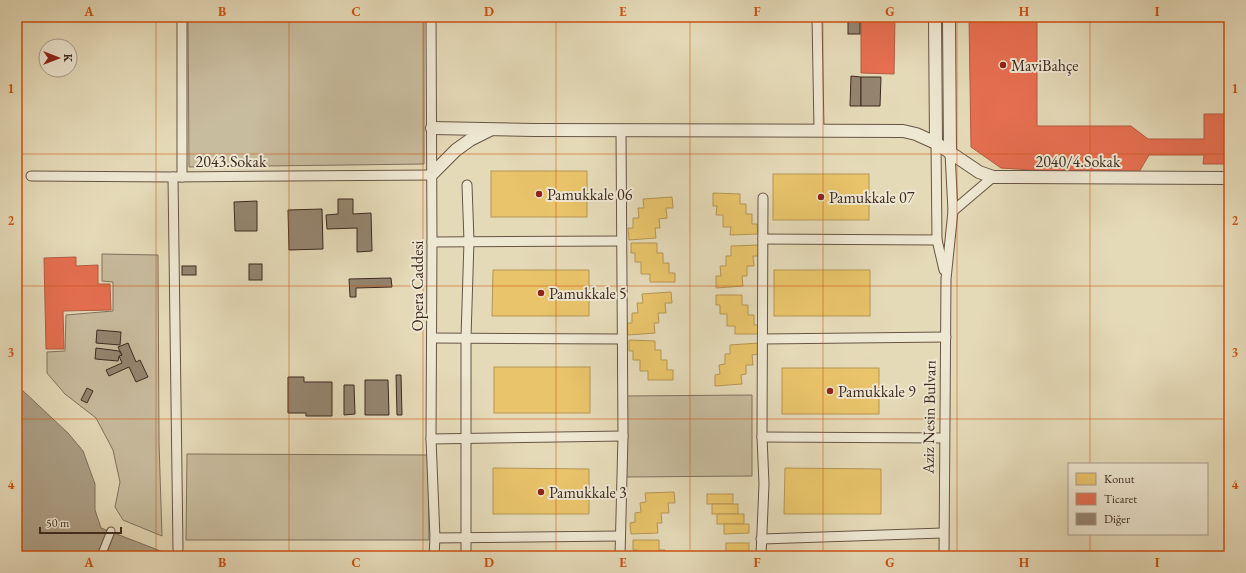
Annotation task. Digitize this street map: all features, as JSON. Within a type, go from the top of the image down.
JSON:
[{"type":"street","points":[[178,549],[178,177],[182,17]]},
{"type":"street","name":"Opera Caddesi","points":[[431,17],[431,439],[435,538],[434,556]]},
{"type":"street","points":[[817,17],[819,130]]},
{"type":"street","name":"Aziz Nesin Bulvarı","points":[[935,17],[938,240],[946,279]]},
{"type":"street","points":[[949,17],[950,153]]},
{"type":"street","name":"2040/4.Sokak","points":[[432,128],[819,130],[903,132],[916,134],[936,143],[979,172],[994,177],[1229,178]]},
{"type":"street","points":[[431,175],[456,150],[470,140],[492,129]]},
{"type":"street","points":[[620,556],[623,436],[621,339],[621,130]]},
{"type":"street","name":"Aziz Nesin Bulvarı","points":[[944,556],[946,279],[953,211],[950,153]]},
{"type":"street","name":"2043.Sokak","points":[[31,176],[178,177],[431,175]]},
{"type":"street","points":[[953,211],[994,177]]},
{"type":"street","points":[[466,185],[469,241],[466,338],[466,556]]},
{"type":"street","points":[[761,556],[764,484],[762,437],[763,198]]},
{"type":"street","points":[[763,239],[938,240]]},
{"type":"street","points":[[432,242],[621,241]]},
{"type":"street","points":[[763,339],[946,337]]},
{"type":"street","points":[[432,338],[621,339]]},
{"type":"street","points":[[431,439],[623,436]]},
{"type":"street","points":[[762,437],[944,438]]},
{"type":"street","points":[[101,556],[110,531]]},
{"type":"street","points":[[761,538],[943,533]]},
{"type":"street","points":[[435,538],[620,536]]},
{"type":"shaded area","points":[[17,17],[18,290],[17,349]]},
{"type":"shaded area","points":[[188,17],[424,17],[424,164],[189,167]]},
{"type":"shaded area","points":[[102,254],[158,255],[159,442],[162,536],[123,520],[115,507],[120,482],[113,450],[96,418],[65,394],[47,373],[47,352],[65,351],[66,315],[113,311],[113,282],[102,281]]},
{"type":"shaded area","points":[[18,354],[21,389],[68,433],[83,451],[95,484],[95,510],[101,528],[171,555],[186,556],[17,556]]},
{"type":"shaded area","points":[[752,395],[752,476],[626,477],[625,396]]},
{"type":"shaded area","points":[[187,454],[428,455],[429,540],[186,540]]},
{"type":"building: Konut","name":"Pamukkale 06","points":[[491,171],[587,171],[587,217],[491,217]]},
{"type":"building: Konut","name":"Pamukkale 07","points":[[773,174],[869,174],[869,220],[773,220]]},
{"type":"building: Konut","points":[[713,193],[740,194],[740,204],[746,204],[746,214],[752,214],[752,224],[757,224],[758,234],[730,235],[731,227],[723,227],[723,215],[716,215],[717,206],[713,206]]},
{"type":"building: Konut","points":[[672,197],[673,208],[666,208],[667,218],[659,219],[660,228],[655,228],[656,238],[629,240],[628,228],[633,228],[633,218],[639,218],[638,208],[644,208],[643,199]]},
{"type":"building: Konut","points":[[631,243],[657,243],[657,253],[663,253],[663,263],[669,263],[669,273],[675,273],[675,282],[650,282],[650,274],[641,274],[641,262],[635,262],[635,253],[631,253]]},
{"type":"building: Konut","points":[[759,245],[760,256],[753,256],[754,266],[747,266],[747,276],[742,276],[743,286],[716,288],[716,276],[721,276],[720,266],[726,266],[726,256],[731,256],[731,246]]},
{"type":"building: Konut","name":"Pamukkale 5","points":[[493,270],[589,270],[589,316],[492,316]]},
{"type":"building: Konut","points":[[774,270],[870,270],[870,316],[774,316]]},
{"type":"building: Konut","points":[[671,292],[672,303],[665,303],[666,313],[658,313],[659,323],[654,323],[655,333],[628,335],[627,323],[632,323],[632,313],[638,313],[637,303],[643,303],[642,294]]},
{"type":"building: Konut","points":[[716,295],[742,295],[742,305],[748,305],[748,315],[754,315],[754,325],[760,325],[760,334],[735,334],[735,326],[727,326],[727,314],[720,314],[720,305],[716,305]]},
{"type":"building: Konut","points":[[629,340],[655,341],[655,350],[661,350],[661,360],[667,360],[667,370],[673,370],[673,380],[648,380],[648,371],[640,371],[640,360],[633,360],[633,351],[629,351]]},
{"type":"building: Konut","points":[[759,343],[759,354],[752,355],[753,365],[746,365],[746,374],[741,375],[742,384],[715,386],[715,375],[720,374],[719,365],[725,364],[725,354],[730,354],[730,345]]},
{"type":"building: Konut","points":[[494,367],[590,367],[590,413],[494,413]]},
{"type":"building: Konut","name":"Pamukkale 9","points":[[782,368],[879,368],[879,414],[782,414]]},
{"type":"building: Konut","name":"Pamukkale 3","points":[[493,468],[589,469],[589,514],[493,514]]},
{"type":"building: Konut","points":[[785,468],[881,469],[881,514],[784,514]]},
{"type":"building: Konut","points":[[674,492],[675,503],[668,503],[669,513],[661,513],[662,523],[657,523],[658,533],[631,534],[630,523],[635,522],[635,513],[641,512],[640,503],[646,502],[645,493]]},
{"type":"building: Konut","points":[[707,494],[733,494],[733,504],[707,504]]},
{"type":"building: Konut","points":[[712,504],[738,504],[738,514],[712,514]]},
{"type":"building: Konut","points":[[717,514],[744,514],[744,524],[717,524]]},
{"type":"building: Konut","points":[[724,524],[749,524],[749,533],[724,534]]},
{"type":"building: Konut","points":[[633,540],[659,540],[659,550],[665,550],[664,556],[637,556],[637,550],[633,550]]},
{"type":"building: Konut","points":[[726,543],[749,543],[749,553],[726,553]]},
{"type":"building: Konut","points":[[718,553],[744,553],[744,556],[718,556]]},
{"type":"building: Ticaret","points":[[861,17],[895,17],[894,74],[861,73]]},
{"type":"building: Ticaret","name":"MaviBahçe","points":[[969,17],[1037,17],[1037,126],[1131,126],[1148,139],[1204,139],[1204,114],[1229,114],[1229,164],[1203,164],[1204,155],[1149,155],[1139,172],[1046,171],[1001,168],[971,147]]},
{"type":"building: Ticaret","points":[[76,257],[76,266],[98,265],[98,284],[110,284],[111,310],[63,311],[64,349],[46,349],[44,258]]},
{"type":"building: Diğer","points":[[848,17],[860,17],[860,34],[848,34]]},
{"type":"building: Diğer","points":[[851,76],[861,77],[861,106],[850,106]]},
{"type":"building: Diğer","points":[[861,77],[881,77],[880,106],[861,106]]},
{"type":"building: Diğer","points":[[338,199],[353,199],[353,214],[371,213],[372,251],[357,252],[357,228],[327,229],[326,215],[338,214]]},
{"type":"building: Diğer","points":[[257,201],[257,231],[235,231],[234,202]]},
{"type":"building: Diğer","points":[[322,209],[323,249],[289,250],[288,210]]},
{"type":"building: Diğer","points":[[249,264],[262,264],[262,280],[249,280]]},
{"type":"building: Diğer","points":[[182,266],[196,266],[196,275],[182,275]]},
{"type":"building: Diğer","points":[[391,278],[392,287],[356,288],[356,297],[350,297],[349,279]]},
{"type":"building: Diğer","points":[[97,330],[121,332],[120,345],[96,343]]},
{"type":"building: Diğer","points":[[128,343],[136,362],[140,360],[148,377],[136,382],[129,367],[109,376],[106,370],[122,363],[119,356],[122,355],[118,347]]},
{"type":"building: Diğer","points":[[96,348],[119,351],[122,355],[119,356],[118,361],[95,359]]},
{"type":"building: Diğer","points":[[396,375],[401,375],[402,415],[397,415]]},
{"type":"building: Diğer","points":[[288,377],[304,377],[304,382],[332,382],[332,416],[306,416],[306,413],[288,413]]},
{"type":"building: Diğer","points":[[365,380],[388,380],[389,415],[365,415]]},
{"type":"building: Diğer","points":[[344,385],[354,385],[355,414],[344,415]]},
{"type":"building: Diğer","points":[[87,388],[93,391],[87,403],[81,400]]},
{"type":"place","name":"MaviBahçe","points":[[1003,65]]},
{"type":"place","name":"Pamukkale 06","points":[[539,194]]},
{"type":"place","name":"Pamukkale 07","points":[[821,197]]},
{"type":"place","name":"Pamukkale 5","points":[[541,293]]},
{"type":"place","name":"Pamukkale 9","points":[[830,391]]},
{"type":"place","name":"Pamukkale 3","points":[[541,492]]}]
